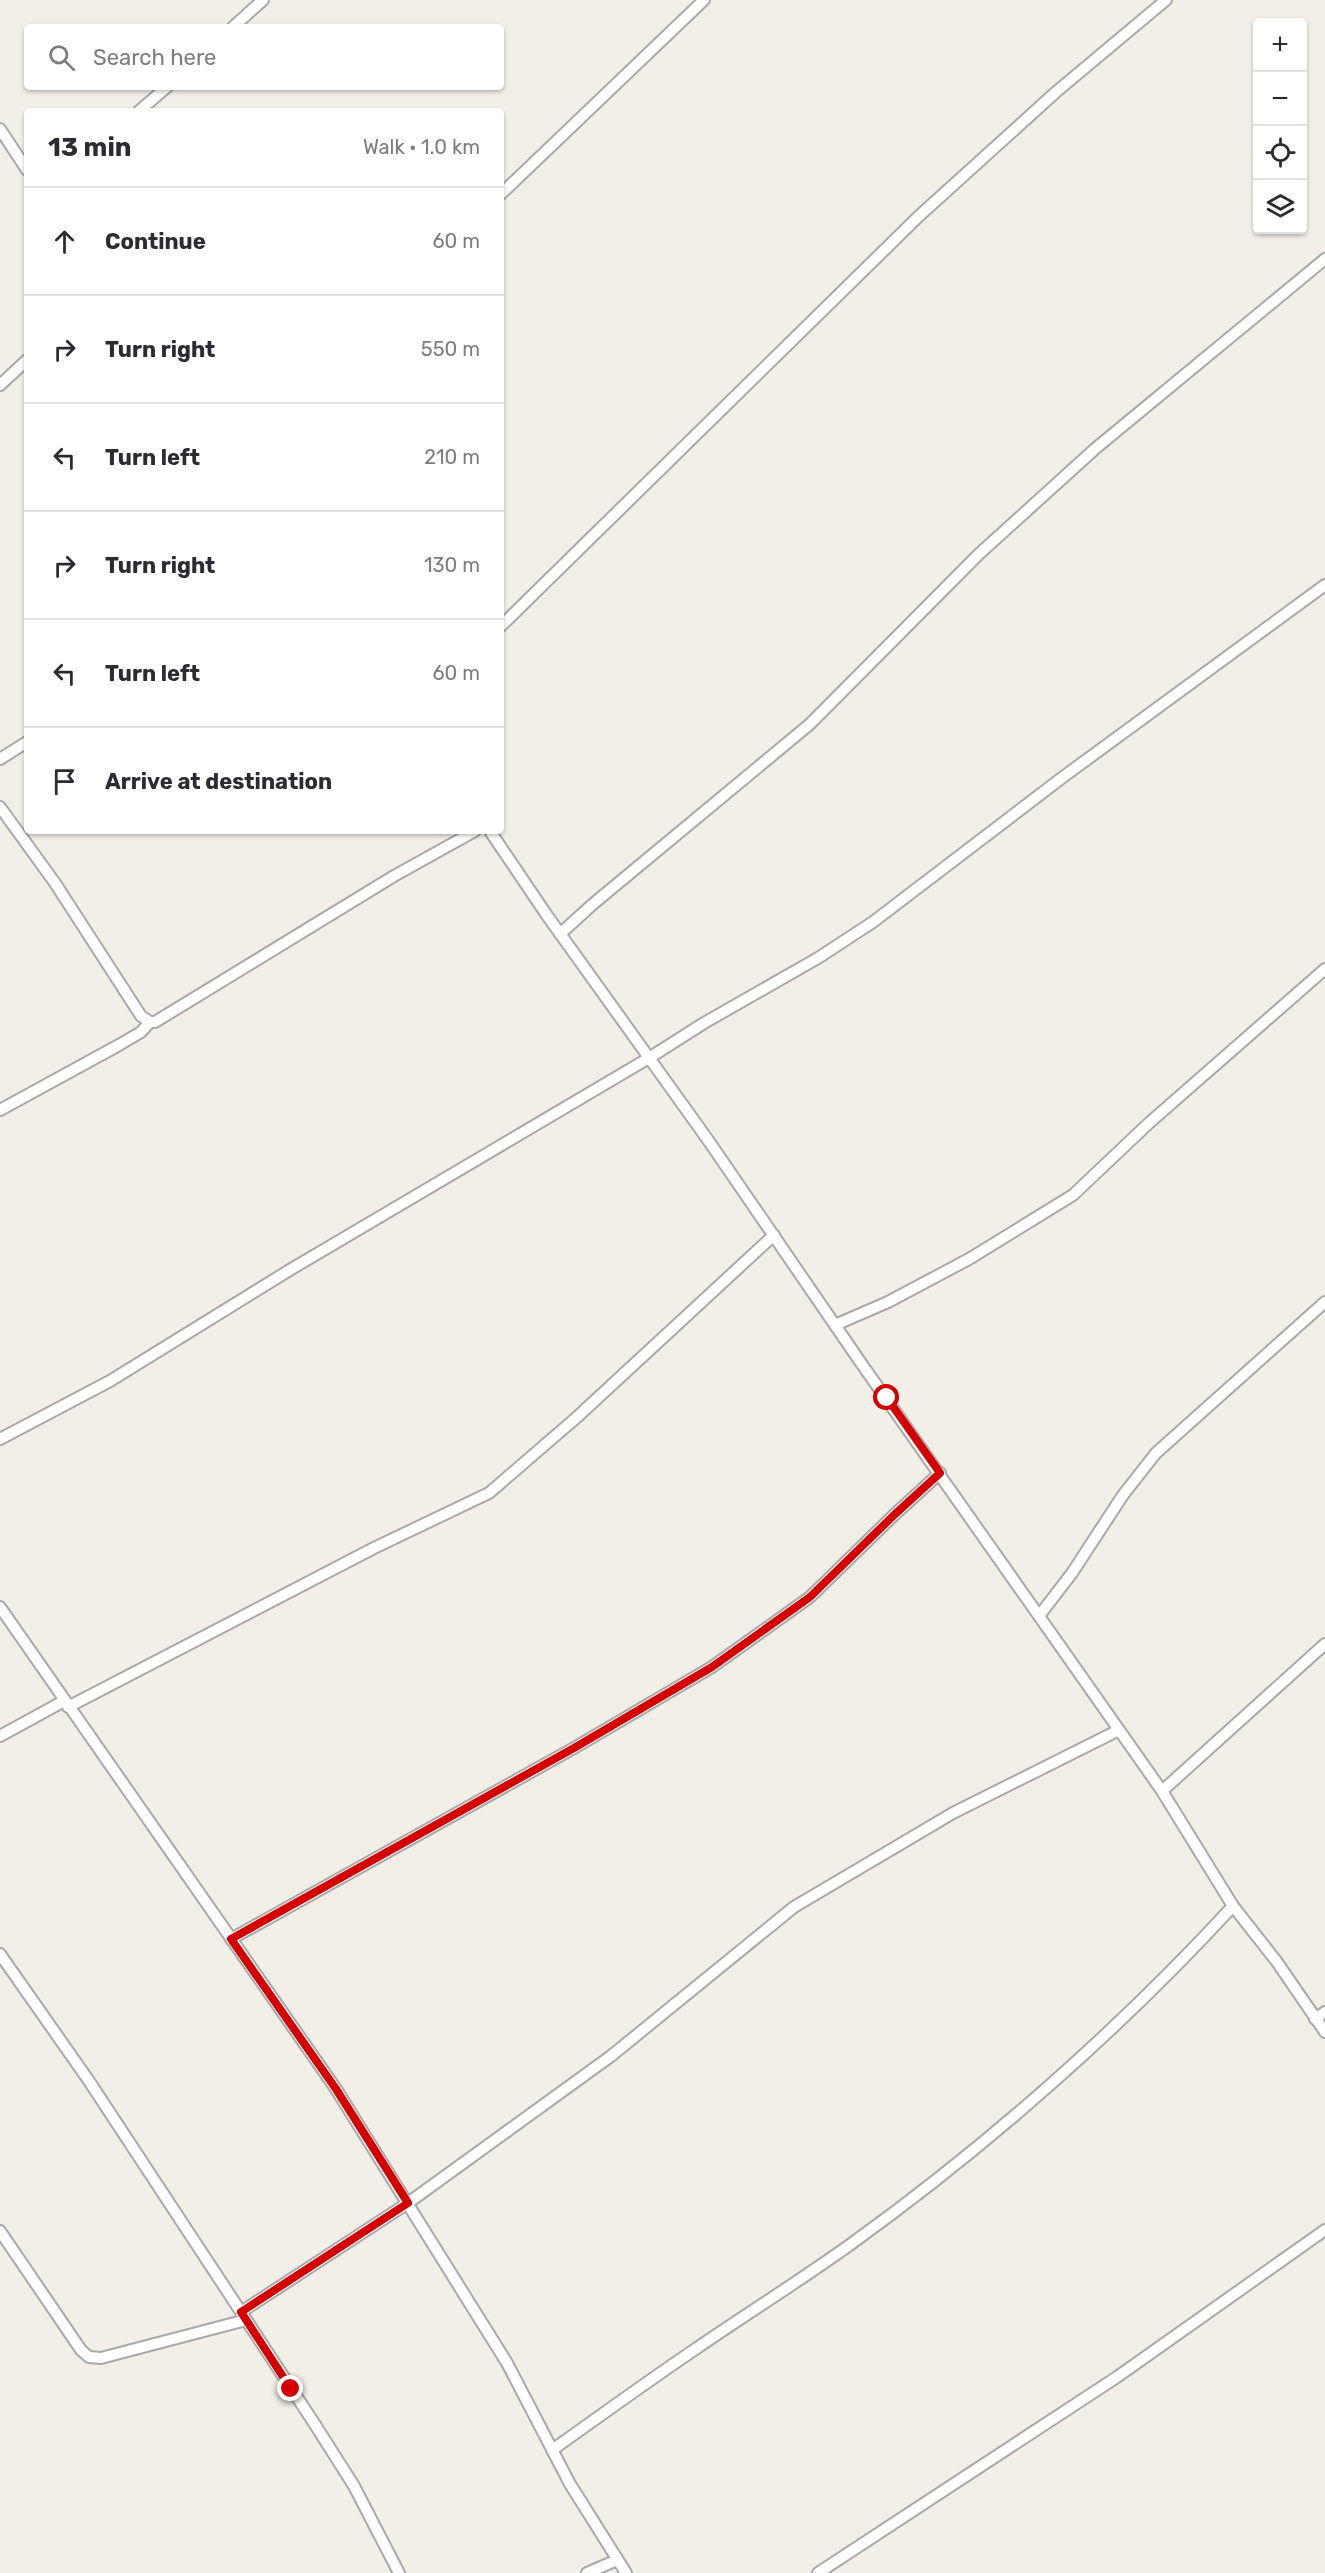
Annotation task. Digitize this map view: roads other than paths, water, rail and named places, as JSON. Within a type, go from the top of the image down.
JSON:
[{"type":"street","points":[[236,24],[263,0]]},
{"type":"street","points":[[504,191],[704,0]]},
{"type":"street","points":[[504,623],[920,216],[1056,92],[1167,0]]},
{"type":"street","points":[[142,108],[164,90]]},
{"type":"street","points":[[0,129],[24,165]]},
{"type":"street","points":[[560,934],[810,724],[967,566],[1096,448],[1325,259]]},
{"type":"street","points":[[0,385],[24,363]]},
{"type":"street","points":[[0,1439],[110,1381],[288,1271],[649,1058],[704,1023],[818,958],[873,922],[1063,777],[1325,585]]},
{"type":"street","points":[[0,759],[24,744]]},
{"type":"street","points":[[0,807],[55,883],[141,1016],[150,1022]]},
{"type":"street","points":[[0,1110],[119,1045],[141,1032],[150,1022],[161,1020],[394,876],[470,834]]},
{"type":"street","points":[[492,834],[1162,1791],[1233,1906],[1277,1962],[1325,2032]]},
{"type":"street","points":[[835,1325],[888,1302],[969,1259],[1073,1195],[1149,1123],[1325,969]]},
{"type":"street","points":[[0,1736],[374,1548],[461,1508],[489,1492],[576,1418],[774,1235]]},
{"type":"street","points":[[1039,1616],[1072,1573],[1123,1495],[1156,1453],[1325,1302]]},
{"type":"street","points":[[231,1939],[574,1748],[712,1667],[810,1597],[940,1473]]},
{"type":"street","points":[[0,1607],[336,2089],[507,2363],[570,2484],[626,2573]]},
{"type":"street","points":[[1162,1791],[1325,1644]]},
{"type":"street","points":[[0,2231],[81,2350],[89,2357],[101,2358],[244,2316],[408,2203],[611,2056],[794,1907],[953,1813],[1119,1730]]},
{"type":"street","points":[[552,2450],[695,2349],[850,2245],[936,2180],[1042,2090],[1145,1997],[1195,1948],[1233,1906]]},
{"type":"street","points":[[0,1954],[83,2073],[354,2486],[399,2573]]},
{"type":"street","points":[[1315,2019],[1325,2012]]},
{"type":"street","points":[[818,2573],[1117,2377],[1325,2229]]},
{"type":"street","points":[[587,2573],[617,2560]]}]
